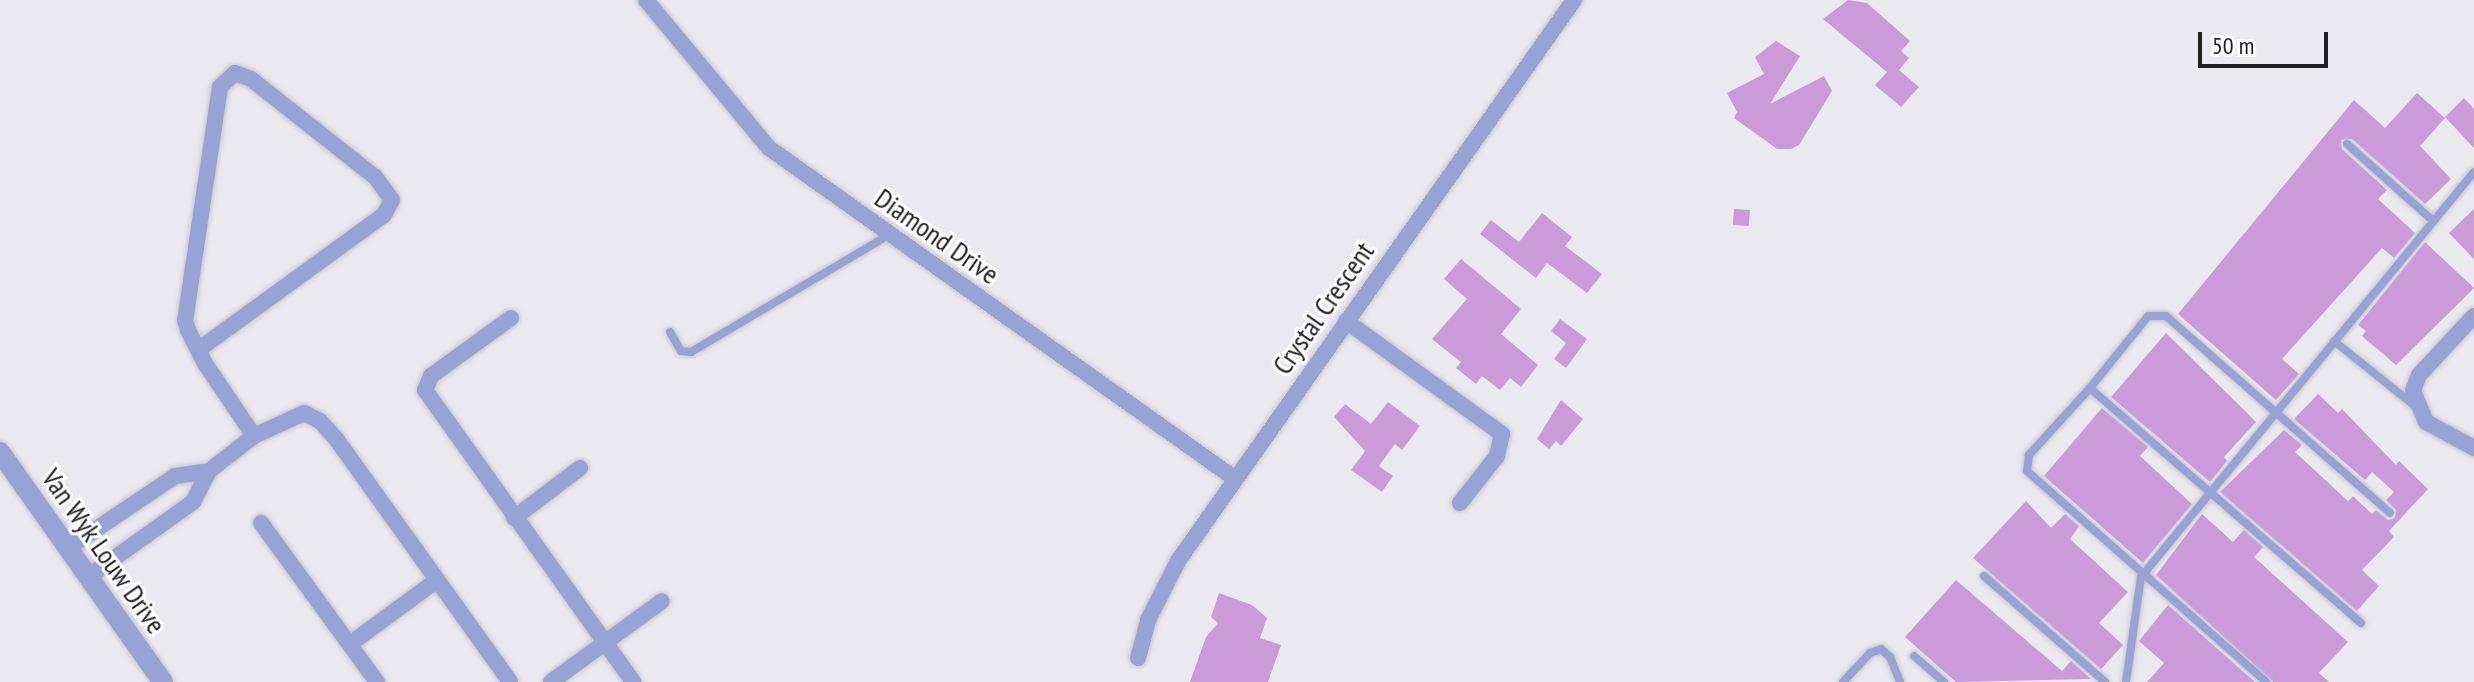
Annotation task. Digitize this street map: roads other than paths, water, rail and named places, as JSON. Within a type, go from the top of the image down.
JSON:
[{"type":"street","name":"Diamond Drive","points":[[646,0],[760,139],[889,235],[1234,478]]},
{"type":"street","name":"Crystal Crescent","points":[[1138,658],[1160,592],[1234,478],[1574,0]]},
{"type":"street","points":[[198,350],[384,215],[392,200],[375,177],[251,79],[235,73],[220,87],[185,306],[188,330],[198,350],[254,436]]},
{"type":"street","points":[[2474,316],[2415,381],[2415,406],[2437,432],[2474,448]]},
{"type":"street","points":[[511,318],[431,376],[425,390],[633,682]]},
{"type":"street","points":[[1346,321],[1502,434],[1497,456],[1460,503]]},
{"type":"street","points":[[88,577],[193,502],[209,471],[254,436],[295,415],[320,421],[510,682]]},
{"type":"street","name":"Van Wyk Louw Drive","points":[[0,452],[163,682]]},
{"type":"street","points":[[514,518],[580,468]]},
{"type":"street","points":[[68,548],[175,476],[209,471]]},
{"type":"street","points":[[261,523],[377,682]]},
{"type":"street","points":[[350,644],[437,580]]},
{"type":"street","points":[[551,682],[662,601]]},
{"type":"lane","points":[[2347,144],[2433,221]]},
{"type":"lane","points":[[2126,682],[2141,577],[2474,172]]},
{"type":"lane","points":[[670,332],[681,351],[691,352],[889,235]]},
{"type":"lane","points":[[2266,682],[2037,484],[2026,466],[2029,455],[2090,388],[2143,321],[2161,314],[2390,513]]},
{"type":"lane","points":[[2334,341],[2415,406]]},
{"type":"lane","points":[[2090,388],[2361,623]]},
{"type":"lane","points":[[1984,576],[2105,682]]},
{"type":"lane","points":[[1843,682],[1870,653],[1881,649],[1890,657],[1900,682]]},
{"type":"lane","points":[[1914,656],[1944,682]]}]
